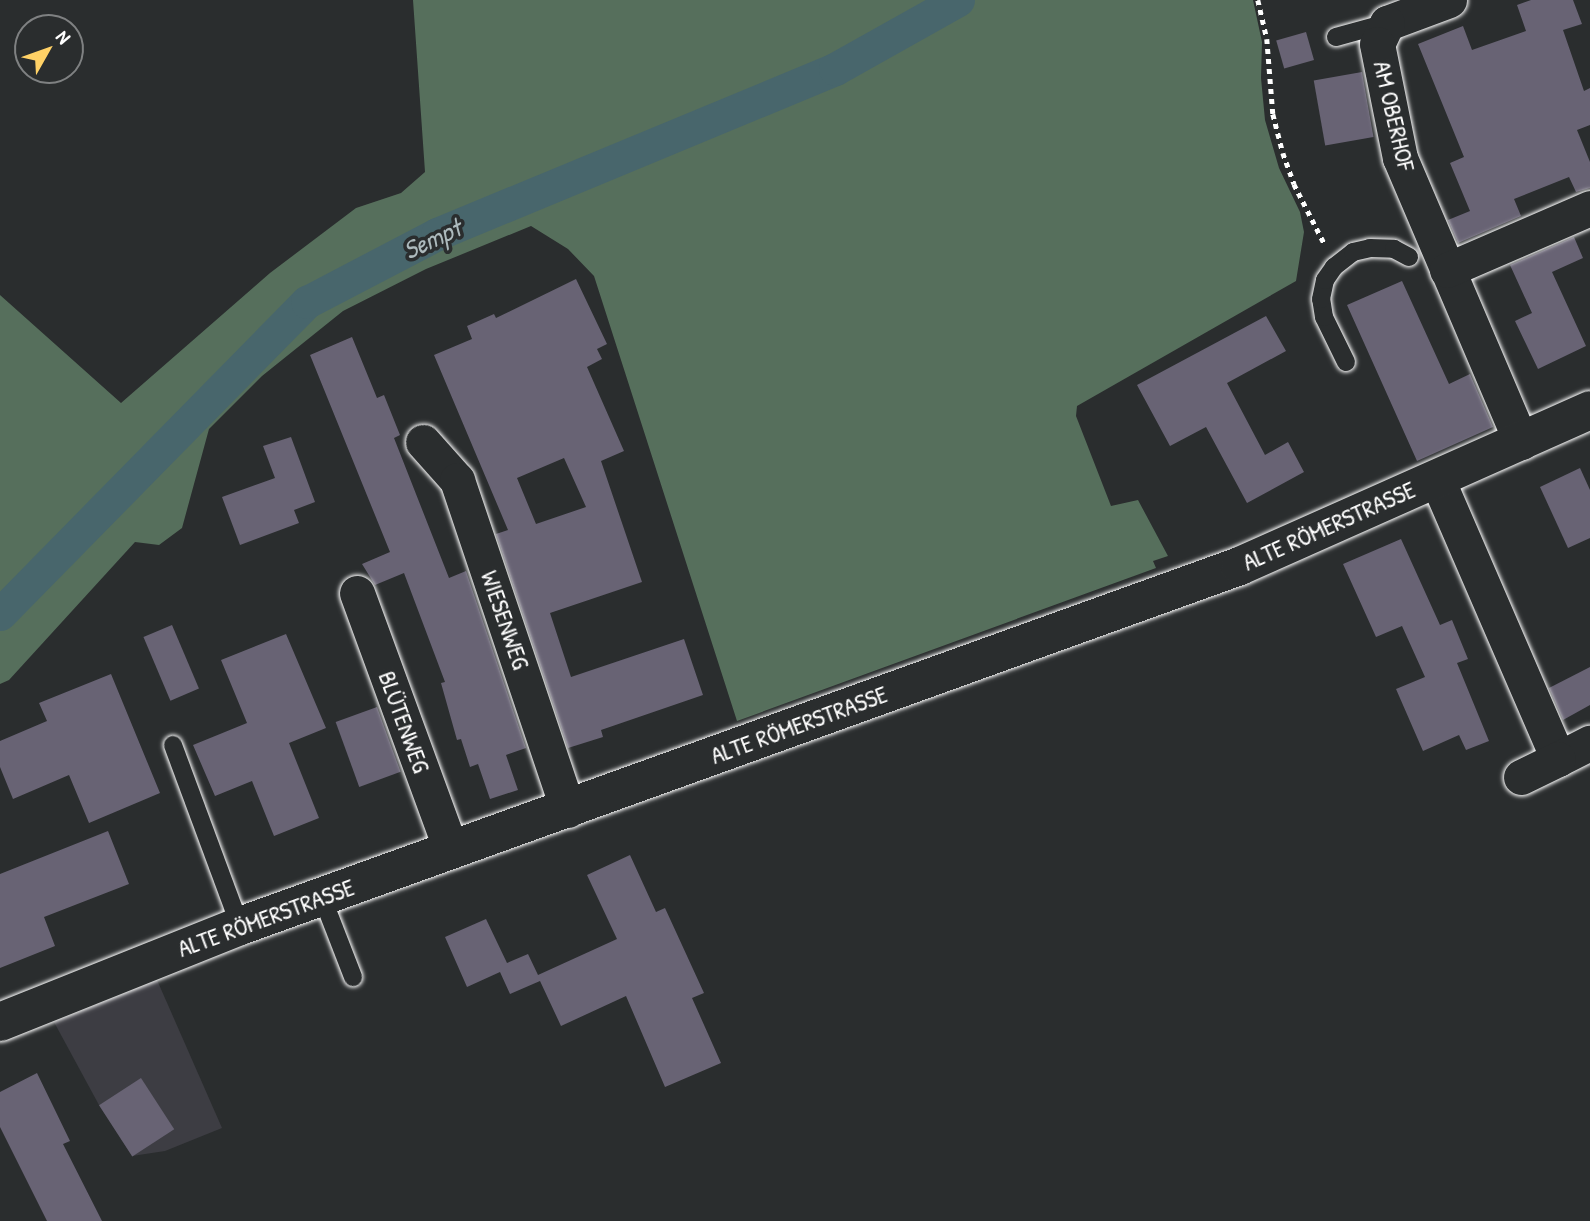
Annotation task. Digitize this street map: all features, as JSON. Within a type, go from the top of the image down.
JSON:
[{"type":"main road","name":"ALTE RÖMERSTRASSE","points":[[0,1022],[240,926],[1240,566],[1590,410]]},
{"type":"street","name":"AM OBERHOF","points":[[1449,0],[1387,23],[1377,44],[1399,158],[1521,442]]},
{"type":"street","points":[[1447,270],[1590,208]]},
{"type":"street","name":"WIESENWEG","points":[[423,442],[457,480],[568,810]]},
{"type":"street","points":[[1437,479],[1558,759]]},
{"type":"street","name":"BLÜTENWEG","points":[[357,593],[451,850]]},
{"type":"street","points":[[1521,777],[1590,743]]},
{"type":"lane","points":[[1336,37],[1387,23]]},
{"type":"lane","points":[[1346,362],[1324,317],[1321,299],[1325,280],[1334,267],[1353,252],[1370,248],[1394,249],[1409,257]]},
{"type":"lane","points":[[173,745],[240,926]]},
{"type":"lane","points":[[322,897],[353,977]]},
{"type":"path","points":[[1258,0],[1267,38],[1273,114],[1283,153],[1294,184],[1334,267]]},
{"type":"shaded area","points":[[157,980],[222,1128],[165,1151],[132,1156],[99,1105],[54,1022]]},
{"type":"green space","points":[[413,0],[1253,0],[1262,42],[1261,78],[1265,120],[1279,168],[1300,212],[1304,232],[1296,281],[1077,406],[1076,416],[1111,506],[1138,500],[1168,556],[1153,561],[1156,568],[737,721],[594,276],[568,249],[531,226],[426,269],[343,311],[262,376],[209,429],[182,528],[159,545],[135,542],[9,680],[0,684],[0,295],[121,403],[270,273],[356,208],[401,193],[425,172]]},
{"type":"building","points":[[1531,0],[1573,0],[1582,24],[1563,30],[1584,91],[1590,88],[1590,125],[1577,130],[1590,162],[1590,188],[1576,192],[1569,177],[1514,199],[1521,216],[1458,243],[1448,220],[1470,211],[1450,163],[1464,157],[1418,44],[1463,26],[1472,50],[1526,31],[1517,5]]},
{"type":"building","points":[[1306,32],[1314,60],[1284,68],[1276,41]]},
{"type":"building","points":[[1362,72],[1373,137],[1325,146],[1314,81]]},
{"type":"building","points":[[1574,237],[1583,258],[1552,272],[1586,346],[1538,369],[1515,321],[1532,313],[1510,265]]},
{"type":"building","points":[[576,279],[607,344],[597,349],[602,359],[587,367],[624,451],[601,461],[642,582],[550,613],[571,677],[684,639],[703,695],[601,730],[603,737],[568,748],[496,534],[508,530],[434,355],[472,339],[467,326],[494,314],[496,318]],"holes":[[[564,458],[586,507],[536,524],[517,478]]]},
{"type":"building","points":[[1402,281],[1449,384],[1470,374],[1493,427],[1417,461],[1347,305]]},
{"type":"building","points":[[1266,316],[1286,351],[1227,383],[1265,455],[1288,442],[1304,472],[1247,503],[1206,427],[1170,446],[1137,385]]},
{"type":"building","points":[[352,337],[377,398],[384,395],[400,435],[394,438],[449,578],[466,571],[526,748],[506,755],[518,790],[490,799],[478,764],[470,767],[461,739],[457,740],[441,683],[445,682],[404,573],[375,585],[362,564],[390,552],[310,355]]},
{"type":"building","points":[[291,437],[315,502],[294,510],[299,523],[240,545],[222,497],[275,478],[263,446]]},
{"type":"building","points":[[1580,468],[1590,490],[1590,538],[1568,548],[1540,487]]},
{"type":"building","points":[[1401,539],[1440,625],[1452,620],[1468,659],[1457,663],[1489,741],[1466,750],[1459,735],[1423,751],[1396,689],[1425,677],[1402,626],[1376,637],[1343,564]]},
{"type":"building","points":[[172,625],[199,689],[170,701],[143,637]]},
{"type":"building","points":[[286,634],[326,728],[289,743],[319,818],[274,836],[252,781],[215,796],[193,745],[247,723],[221,660]]},
{"type":"building","points":[[1590,667],[1590,705],[1563,720],[1549,688]]},
{"type":"building","points":[[111,674],[160,793],[89,823],[69,775],[13,799],[0,767],[0,741],[47,721],[39,703]]},
{"type":"building","points":[[377,707],[401,772],[359,787],[336,722]]},
{"type":"building","points":[[108,831],[129,884],[44,917],[55,946],[0,968],[0,874]]},
{"type":"building","points":[[630,855],[656,912],[665,908],[704,993],[692,998],[721,1063],[665,1087],[626,996],[561,1026],[540,981],[510,994],[500,972],[467,987],[445,937],[486,919],[507,963],[528,954],[538,975],[617,939],[587,875]]},
{"type":"building","points":[[37,1073],[70,1141],[63,1144],[102,1221],[47,1221],[0,1127],[0,1092]]},
{"type":"building","points":[[141,1078],[174,1129],[132,1156],[99,1105]]},
{"type":"waterway","name":"Sempt","points":[[0,614],[307,302],[437,234],[835,69],[958,0]]}]
